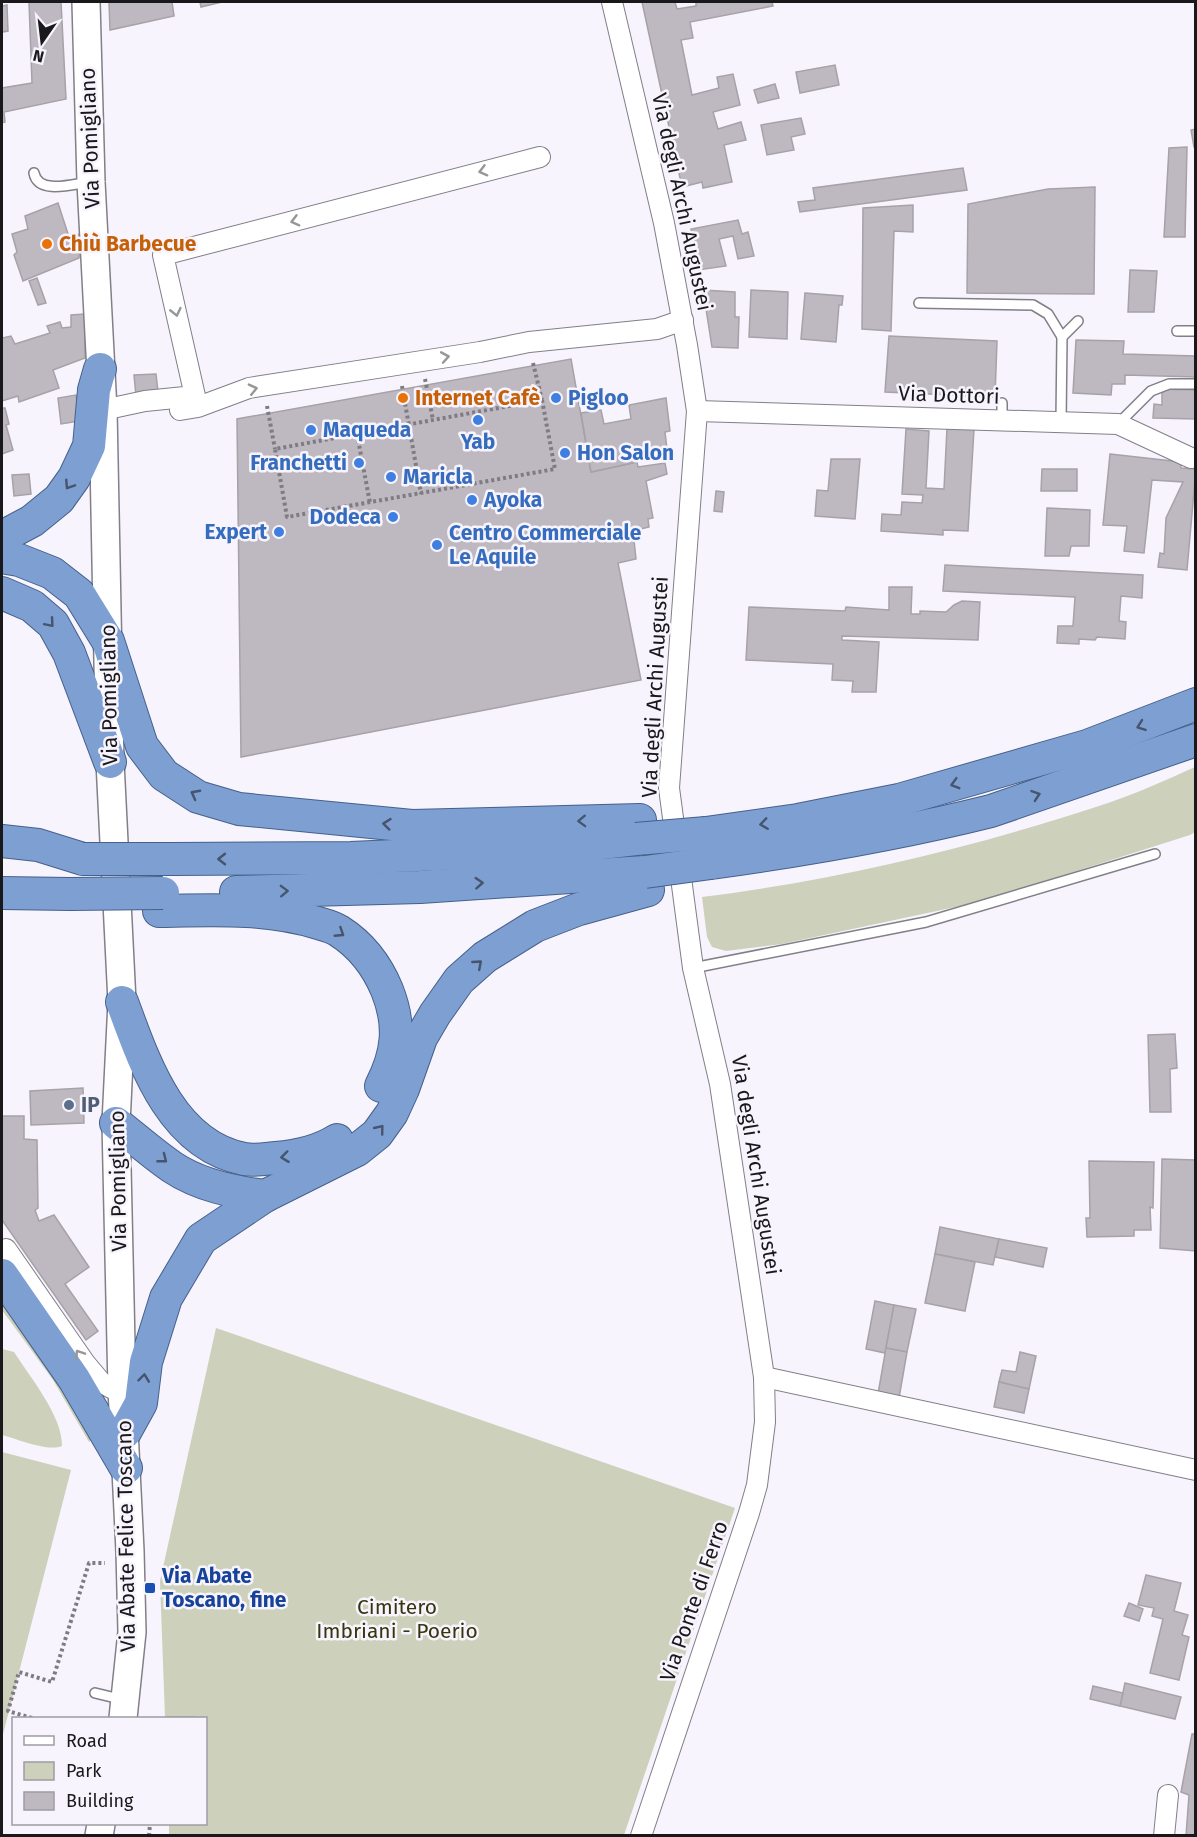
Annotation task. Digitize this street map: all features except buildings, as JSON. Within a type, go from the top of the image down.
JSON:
[{"type":"highway","points":[[2,537],[33,521],[59,499],[74,478],[89,446],[94,390],[100,369]]},
{"type":"highway","points":[[2,557],[18,560],[52,573],[79,594],[108,641],[142,746],[164,775],[198,797],[239,809],[412,826],[638,829],[706,822],[798,820],[898,800],[1087,746],[1196,705]]},
{"type":"highway","points":[[2,593],[32,606],[53,624],[69,653],[110,762]]},
{"type":"highway","points":[[2,909],[70,902],[161,902],[420,887],[647,881],[712,872],[991,811],[1196,740]]},
{"type":"highway","points":[[2,859],[351,858],[549,849],[638,829]]},
{"type":"highway","points":[[2,841],[38,845],[82,859]]},
{"type":"highway","points":[[125,1432],[141,1403],[146,1362],[166,1298],[201,1239],[265,1196],[357,1150],[378,1134],[392,1113],[421,1038],[435,1014],[459,980],[485,957],[535,926],[647,881]]},
{"type":"highway","points":[[2,894],[70,902]]},
{"type":"highway","points":[[122,1002],[150,1075],[190,1132],[222,1152],[243,1159],[256,1160],[304,1155],[352,1130],[369,1109],[394,1058],[396,1036],[394,1009],[378,970],[361,949],[338,929],[270,912],[161,902]]},
{"type":"highway","points":[[116,1123],[172,1167],[200,1181],[238,1193],[265,1196]]},
{"type":"highway","points":[[7,1266],[126,1468]]},
{"type":"main road","name":"Via Pomigliano","points":[[86,2],[91,182],[103,410],[110,762],[122,1002],[116,1123],[122,1389]]},
{"type":"main road","name":"Via Abate Felice Toscano","points":[[122,1389],[132,1632],[124,1710]]},
{"type":"street","name":"Via degli Archi Augustei","points":[[612,2],[664,223],[683,320],[697,411],[669,788],[693,968],[720,1084],[764,1377]]},
{"type":"street","points":[[103,410],[146,401],[195,396],[163,255],[540,157]]},
{"type":"street","points":[[573,329],[655,316],[683,320]]},
{"type":"street","points":[[103,410],[141,415],[198,407],[249,388],[480,352],[529,342],[657,329],[683,320]]},
{"type":"street","name":"Via Dottori","points":[[697,411],[1002,412],[1061,422],[1118,424],[1191,458]]},
{"type":"street","points":[[7,1266],[101,1382],[111,1388],[122,1389]]},
{"type":"street","points":[[764,1377],[1196,1470]]},
{"type":"street","name":"Via Ponte di Ferro","points":[[640,1836],[757,1485],[765,1422],[764,1377]]},
{"type":"street","points":[[1164,1836],[1168,1795]]},
{"type":"lane","points":[[34,173],[35,180],[48,186],[91,182]]},
{"type":"lane","points":[[919,303],[1033,305],[1048,314],[1062,337],[1061,422]]},
{"type":"lane","points":[[1062,337],[1078,321]]},
{"type":"lane","points":[[1177,331],[1196,331]]},
{"type":"lane","points":[[1118,424],[1151,391],[1169,384],[1196,384]]},
{"type":"lane","points":[[693,968],[926,922],[1155,854]]},
{"type":"lane","points":[[95,1693],[124,1710]]},
{"type":"path","points":[[267,406],[287,517],[421,494],[555,469],[533,359]]},
{"type":"path","points":[[425,378],[433,420]]},
{"type":"path","points":[[402,382],[421,494]]},
{"type":"path","points":[[275,449],[542,400]]},
{"type":"path","points":[[357,434],[370,503]]},
{"type":"path","points":[[25,1717],[8,1712],[19,1672],[52,1682],[89,1563]]},
{"type":"green space","points":[[1195,767],[1195,832],[1190,835],[979,902],[782,944],[726,951],[712,947],[707,937],[702,897],[858,871],[960,847],[1111,802]]},
{"type":"green space","points":[[2,1299],[65,1387],[93,1436],[89,1442],[53,1380],[2,1310]]},
{"type":"green space","name":"Cimitero Imbriani - Poerio","points":[[216,1328],[735,1508],[624,1835],[169,1835],[169,1825],[207,1825],[207,1717],[165,1717],[160,1581]]},
{"type":"green space","points":[[2,1349],[14,1352],[44,1398],[57,1423],[62,1446],[41,1446],[2,1435]]},
{"type":"green space","points":[[2,1452],[71,1470],[2,1738]]},
{"type":"place","name":"Chiù Barbecue","points":[[47,244]]},
{"type":"place","name":"Internet Cafè","points":[[403,398]]},
{"type":"place","name":"Pigloo","points":[[556,398]]},
{"type":"place","name":"Yab","points":[[478,420]]},
{"type":"place","name":"Maqueda","points":[[311,430]]},
{"type":"place","name":"Hon Salon","points":[[565,453]]},
{"type":"place","name":"Franchetti","points":[[359,463]]},
{"type":"place","name":"Maricla","points":[[391,477]]},
{"type":"place","name":"Ayoka","points":[[472,500]]},
{"type":"place","name":"Dodeca","points":[[393,517]]},
{"type":"place","name":"Expert","points":[[279,532]]},
{"type":"place","name":"Centro Commerciale Le Aquile","points":[[437,545]]},
{"type":"place","name":"IP","points":[[69,1105]]},
{"type":"place","name":"Via Abate Toscano, fine","points":[[150,1588]]}]
